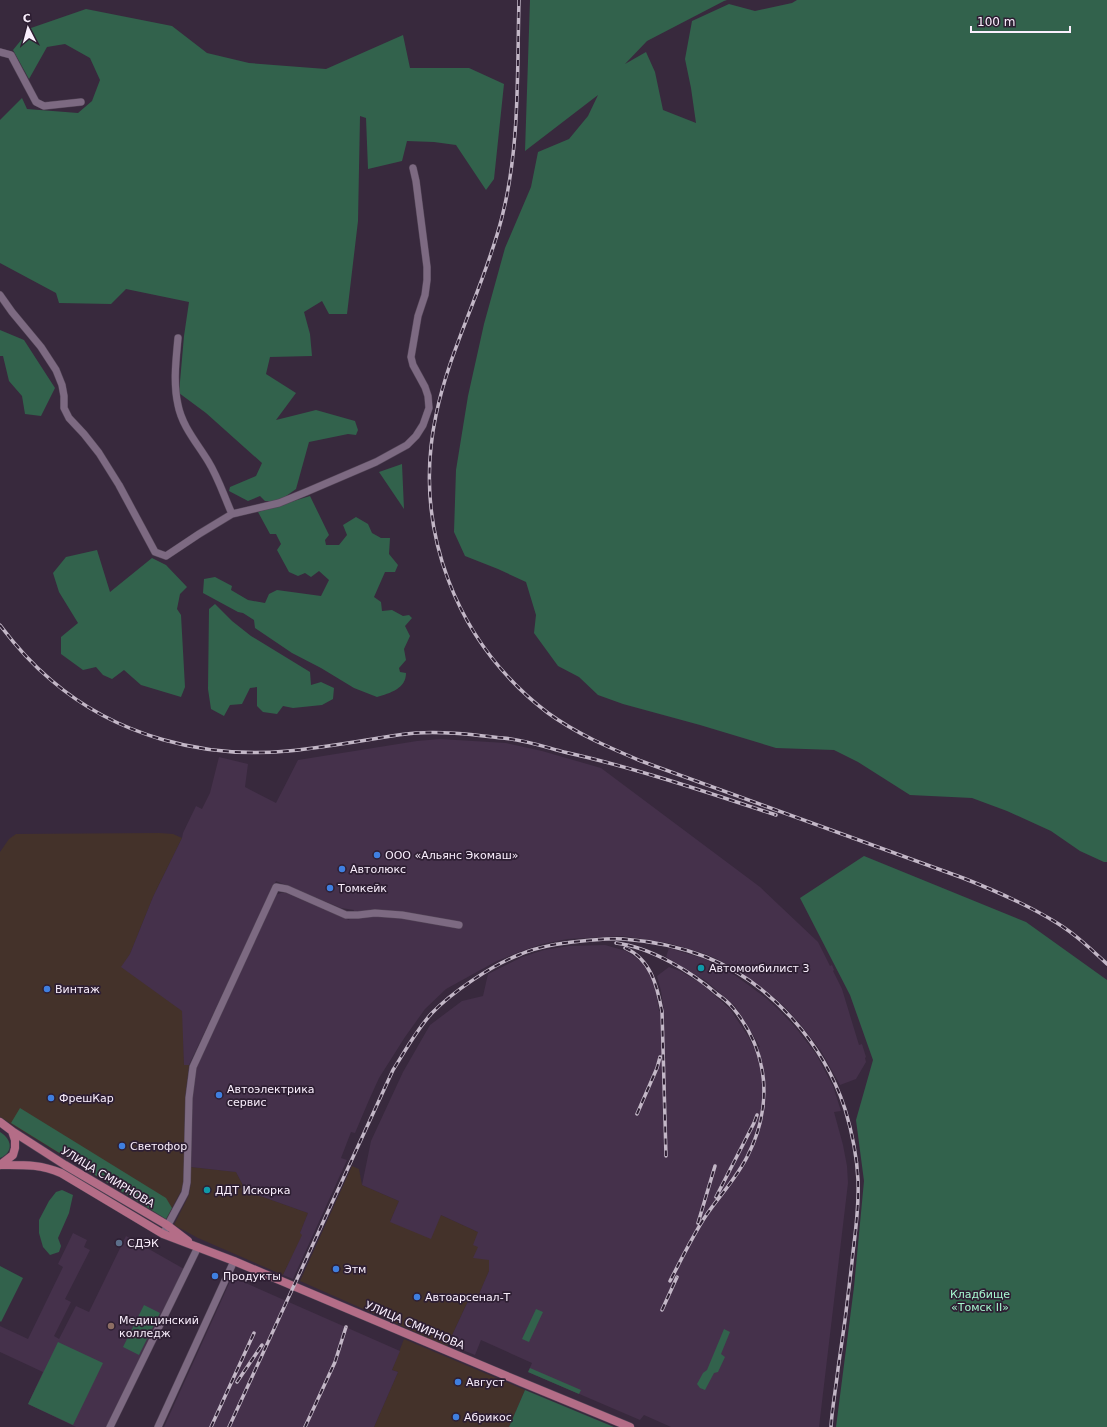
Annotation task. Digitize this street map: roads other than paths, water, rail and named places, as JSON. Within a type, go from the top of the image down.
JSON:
[{"type":"main road","name":"УЛИЦА СМИРНОВА","points":[[0,1122],[65,1165],[168,1225],[195,1245]]},
{"type":"main road","points":[[0,1165],[13,1155],[16,1148],[12,1130]]},
{"type":"main road","name":"УЛИЦА СМИРНОВА","points":[[0,1165],[32,1165],[61,1173],[163,1234],[176,1240],[195,1245],[234,1261],[630,1427]]},
{"type":"street","points":[[0,52],[11,55],[36,102],[39,104],[44,106],[81,102]]},
{"type":"street","points":[[0,295],[41,347],[56,370],[62,385],[64,408],[66,413],[99,453],[122,491],[155,552],[166,556],[232,514],[279,503],[376,462],[407,445],[416,436],[423,425],[429,408],[428,396],[425,387],[413,365],[411,357],[418,316],[425,295],[427,280],[427,266],[413,168]]},
{"type":"street","points":[[178,338],[175,369],[178,406],[191,435],[209,462],[232,514]]},
{"type":"street","points":[[163,1234],[185,1193],[187,1182],[189,1098],[193,1067],[276,887],[288,889],[346,915],[375,913],[402,915],[459,925]]},
{"type":"street","points":[[110,1427],[195,1245]]},
{"type":"street","points":[[158,1427],[234,1261]]},
{"type":"railway","points":[[519,0],[515,137],[508,191],[495,242],[442,390],[436,415],[430,458],[430,500],[437,541],[448,580],[466,618],[488,653],[516,685],[548,713],[581,734],[641,761],[963,878],[1000,893],[1035,910],[1064,927],[1107,964]]},
{"type":"railway","points":[[0,625],[37,667],[76,699],[104,716],[132,729],[162,740],[193,747],[256,753],[288,751],[345,744],[416,733],[449,733],[503,738],[527,742],[618,765],[776,815]]},
{"type":"railway","points":[[229,1427],[393,1070],[411,1041],[431,1014],[461,988],[485,972],[528,951],[551,945],[602,939],[623,939],[665,945],[706,957],[730,968],[773,999],[792,1018],[824,1061],[836,1085],[845,1109],[857,1162],[858,1207],[831,1427]]},
{"type":"railway","points":[[616,943],[629,945],[670,962],[695,977],[728,1002],[745,1025],[754,1042],[760,1061],[763,1079],[764,1098],[761,1117],[756,1136],[748,1155],[739,1171],[710,1209],[700,1225],[670,1281]]},
{"type":"railway","points":[[625,948],[634,953],[647,966],[655,983],[662,1011],[666,1156]]},
{"type":"railway","points":[[637,1114],[657,1068],[660,1057]]},
{"type":"railway","points":[[716,1197],[757,1115]]},
{"type":"railway","points":[[698,1223],[715,1166]]},
{"type":"railway","points":[[662,1310],[677,1277]]},
{"type":"railway","points":[[305,1427],[335,1362],[346,1327]]},
{"type":"railway","points":[[211,1427],[254,1333]]},
{"type":"railway","points":[[237,1382],[262,1345]]},
{"type":"place","name":"ООО «Альянс Экомаш»","points":[[377,855]]},
{"type":"place","name":"Автолюкс","points":[[342,869]]},
{"type":"place","name":"Томкейк","points":[[330,888]]},
{"type":"place","name":"Автомоибилист 3","points":[[701,968]]},
{"type":"place","name":"Винтаж","points":[[47,989]]},
{"type":"place","name":"Автоэлектрика сервис","points":[[219,1095]]},
{"type":"place","name":"ФрешКар","points":[[51,1098]]},
{"type":"place","name":"Светофор","points":[[122,1146]]},
{"type":"place","name":"ДДТ Искорка","points":[[207,1190]]},
{"type":"place","name":"СДЭК","points":[[119,1243]]},
{"type":"place","name":"Этм","points":[[336,1269]]},
{"type":"place","name":"Продукты","points":[[215,1276]]},
{"type":"place","name":"Автоарсенал-Т","points":[[417,1297]]},
{"type":"place","name":"Медицинский колледж","points":[[111,1326]]},
{"type":"place","name":"Август","points":[[458,1382]]},
{"type":"place","name":"Абрикос","points":[[456,1417]]},
{"type":"park label","name":"Кладбище «Томск II»","points":[[980,1300]]}]
